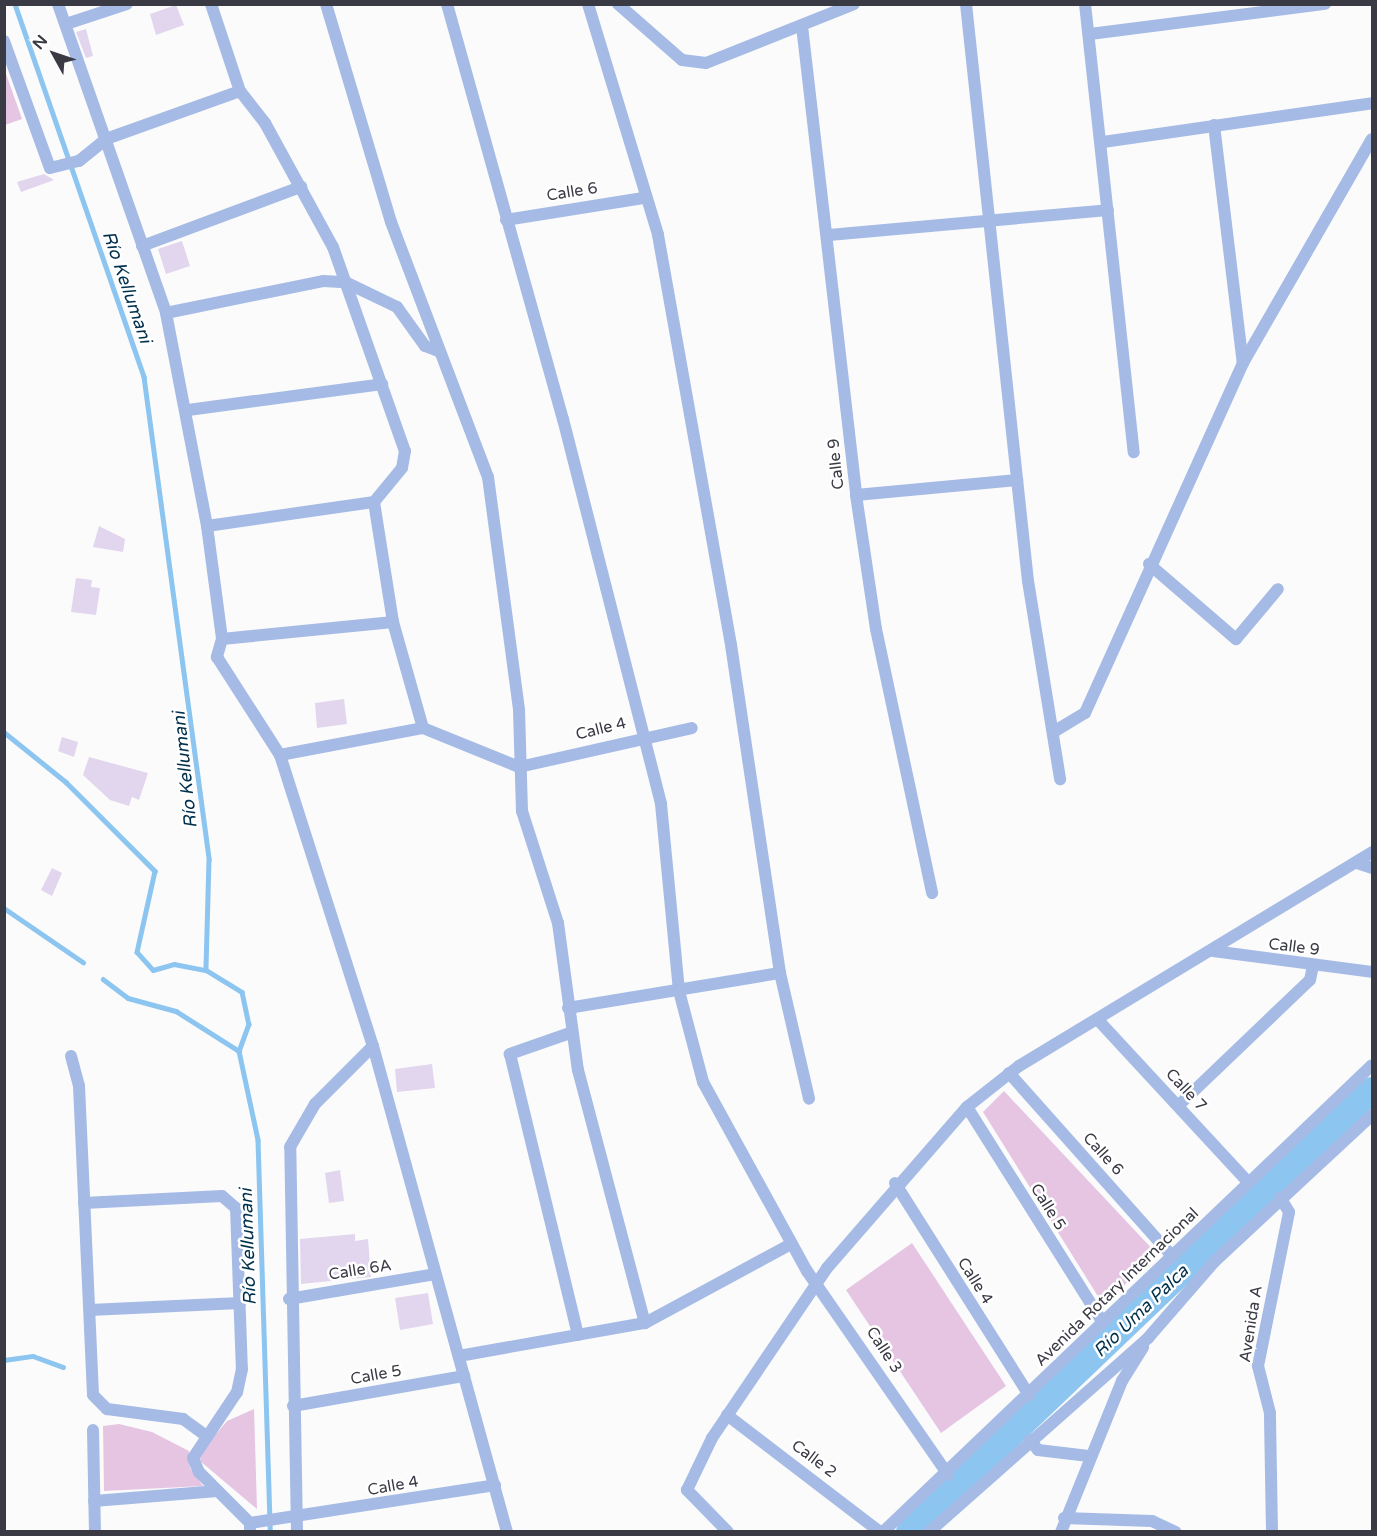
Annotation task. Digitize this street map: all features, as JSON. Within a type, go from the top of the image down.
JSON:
[{"type":"street","points":[[58,4],[166,313],[188,410],[207,526],[222,639],[217,657],[280,755],[373,1046],[507,1532]]},
{"type":"street","points":[[66,24],[127,4]]},
{"type":"street","points":[[207,526],[374,502],[402,468],[405,451],[345,282],[301,187],[240,91],[211,4]]},
{"type":"street","points":[[326,4],[391,222],[438,351],[488,477],[519,710],[522,811],[558,923],[570,1033],[645,1323]]},
{"type":"street","name":"Calle 3","points":[[447,4],[563,419],[641,736],[661,804],[679,991],[703,1082],[791,1244],[948,1475]]},
{"type":"street","points":[[588,4],[643,198],[658,235],[731,645],[780,973],[809,1099]]},
{"type":"street","points":[[618,4],[682,60],[706,63],[847,6]]},
{"type":"street","points":[[966,4],[986,224],[1028,581],[1055,731],[1060,779]]},
{"type":"street","points":[[1085,4],[1103,142],[1134,452]]},
{"type":"street","points":[[1090,34],[1325,4]]},
{"type":"street","name":"Calle 9","points":[[802,26],[829,235],[856,495],[876,629],[932,893]]},
{"type":"street","points":[[4,41],[50,168],[79,161],[106,139],[240,91]]},
{"type":"street","points":[[1103,142],[1372,103]]},
{"type":"street","points":[[1214,125],[1243,363]]},
{"type":"street","points":[[1055,731],[1085,713],[1149,564],[1243,363],[1372,139]]},
{"type":"street","points":[[142,246],[301,187]]},
{"type":"street","name":"Calle 6","points":[[506,220],[643,198]]},
{"type":"street","points":[[829,235],[986,224],[1108,210]]},
{"type":"street","points":[[166,313],[323,281],[345,282],[397,307],[425,346],[438,351]]},
{"type":"street","points":[[188,410],[382,384]]},
{"type":"street","points":[[856,495],[1017,480]]},
{"type":"street","points":[[374,502],[393,622],[423,728]]},
{"type":"street","points":[[1149,564],[1236,639],[1278,589]]},
{"type":"street","points":[[222,639],[393,622]]},
{"type":"street","points":[[280,755],[423,728],[519,767]]},
{"type":"street","name":"Calle 4","points":[[519,767],[641,736],[692,728]]},
{"type":"street","points":[[728,1532],[692,1498],[689,1481],[727,1415],[819,1284],[895,1183],[967,1107],[1009,1073],[1213,951],[1372,852]]},
{"type":"street","points":[[1357,863],[1372,868]]},
{"type":"street","name":"Calle 9","points":[[1213,951],[1372,972]]},
{"type":"street","points":[[1178,1106],[1310,980],[1313,966]]},
{"type":"street","points":[[568,1008],[780,973]]},
{"type":"street","name":"Calle 7","points":[[1098,1020],[1249,1183]]},
{"type":"street","points":[[570,1033],[510,1054],[578,1335]]},
{"type":"street","points":[[296,1525],[289,1299],[290,1147],[315,1104],[373,1046]]},
{"type":"street","points":[[71,1056],[79,1086],[90,1310],[98,1405],[183,1419],[205,1435]]},
{"type":"street","name":"Avenida Rotary Internacional","points":[[881,1532],[948,1475],[1372,1065]]},
{"type":"street","name":"Calle 6","points":[[1009,1073],[1173,1257]]},
{"type":"street","name":"Calle 5","points":[[967,1107],[1103,1323]]},
{"type":"street","points":[[929,1532],[1030,1440],[1148,1338],[1280,1197],[1372,1115]]},
{"type":"street","name":"Calle 4","points":[[895,1183],[1029,1395]]},
{"type":"street","points":[[84,1203],[222,1196],[230,1200],[236,1208],[242,1369],[237,1392],[205,1435],[194,1465],[253,1526]]},
{"type":"street","name":"Avenida A","points":[[1272,1532],[1270,1413],[1258,1366],[1289,1212],[1280,1197]]},
{"type":"street","points":[[459,1356],[645,1323],[791,1244]]},
{"type":"street","name":"Calle 6A","points":[[289,1299],[435,1274]]},
{"type":"street","points":[[90,1310],[240,1303]]},
{"type":"street","points":[[1061,1532],[1064,1518],[1089,1456],[1148,1338]]},
{"type":"street","name":"Calle 5","points":[[293,1406],[464,1376]]},
{"type":"street","name":"Calle 2","points":[[727,1415],[881,1532]]},
{"type":"street","points":[[93,1430],[95,1532]]},
{"type":"street","points":[[1030,1440],[1038,1450],[1089,1456]]},
{"type":"street","name":"Calle 4","points":[[253,1526],[278,1522],[296,1525],[495,1485]]},
{"type":"street","points":[[94,1501],[218,1491]]},
{"type":"street","points":[[1064,1518],[1152,1521],[1176,1532]]},
{"type":"shaded area","points":[[4,68],[22,119],[5,125],[4,125]]},
{"type":"shaded area","points":[[1004,1091],[1156,1253],[1104,1306],[983,1112]]},
{"type":"shaded area","points":[[912,1243],[1006,1386],[941,1433],[846,1290]]},
{"type":"shaded area","points":[[254,1409],[257,1509],[200,1461],[201,1452],[227,1421]]},
{"type":"shaded area","points":[[119,1424],[152,1432],[189,1451],[190,1468],[203,1486],[104,1491],[103,1426]]},
{"type":"building","points":[[176,5],[184,25],[156,35],[150,14]]},
{"type":"building","points":[[86,29],[93,56],[86,58],[76,32]]},
{"type":"building","points":[[44,174],[54,180],[21,192],[17,182]]},
{"type":"building","points":[[182,241],[190,266],[166,274],[158,249]]},
{"type":"building","points":[[99,526],[125,539],[123,552],[93,547]]},
{"type":"building","points":[[76,578],[92,580],[91,587],[100,588],[96,615],[71,612]]},
{"type":"building","points":[[344,699],[347,724],[317,728],[315,703]]},
{"type":"building","points":[[62,737],[78,742],[74,757],[58,751]]},
{"type":"building","points":[[89,757],[148,773],[139,800],[132,797],[129,806],[110,800],[83,775]]},
{"type":"building","points":[[52,868],[62,873],[52,896],[41,890]]},
{"type":"building","points":[[432,1064],[435,1088],[397,1092],[395,1069]]},
{"type":"building","points":[[340,1170],[344,1201],[329,1203],[325,1173]]},
{"type":"building","points":[[355,1234],[355,1241],[368,1239],[371,1277],[301,1284],[300,1239]]},
{"type":"building","points":[[428,1293],[433,1324],[400,1330],[395,1298]]},
{"type":"waterway","name":"Río Kellumani","points":[[15,4],[144,377],[209,860],[206,970],[242,992],[249,1024],[239,1051],[258,1140],[270,1532]]},
{"type":"waterway","points":[[4,732],[66,782],[155,871],[137,952],[153,970],[174,964],[206,970]]},
{"type":"waterway","points":[[4,908],[83,962]]},
{"type":"waterway","points":[[103,979],[128,998],[176,1011],[239,1051]]},
{"type":"waterway","name":"Río Uma Palca","points":[[909,1532],[1372,1090]]},
{"type":"waterway","points":[[4,1360],[33,1356],[63,1367]]}]
